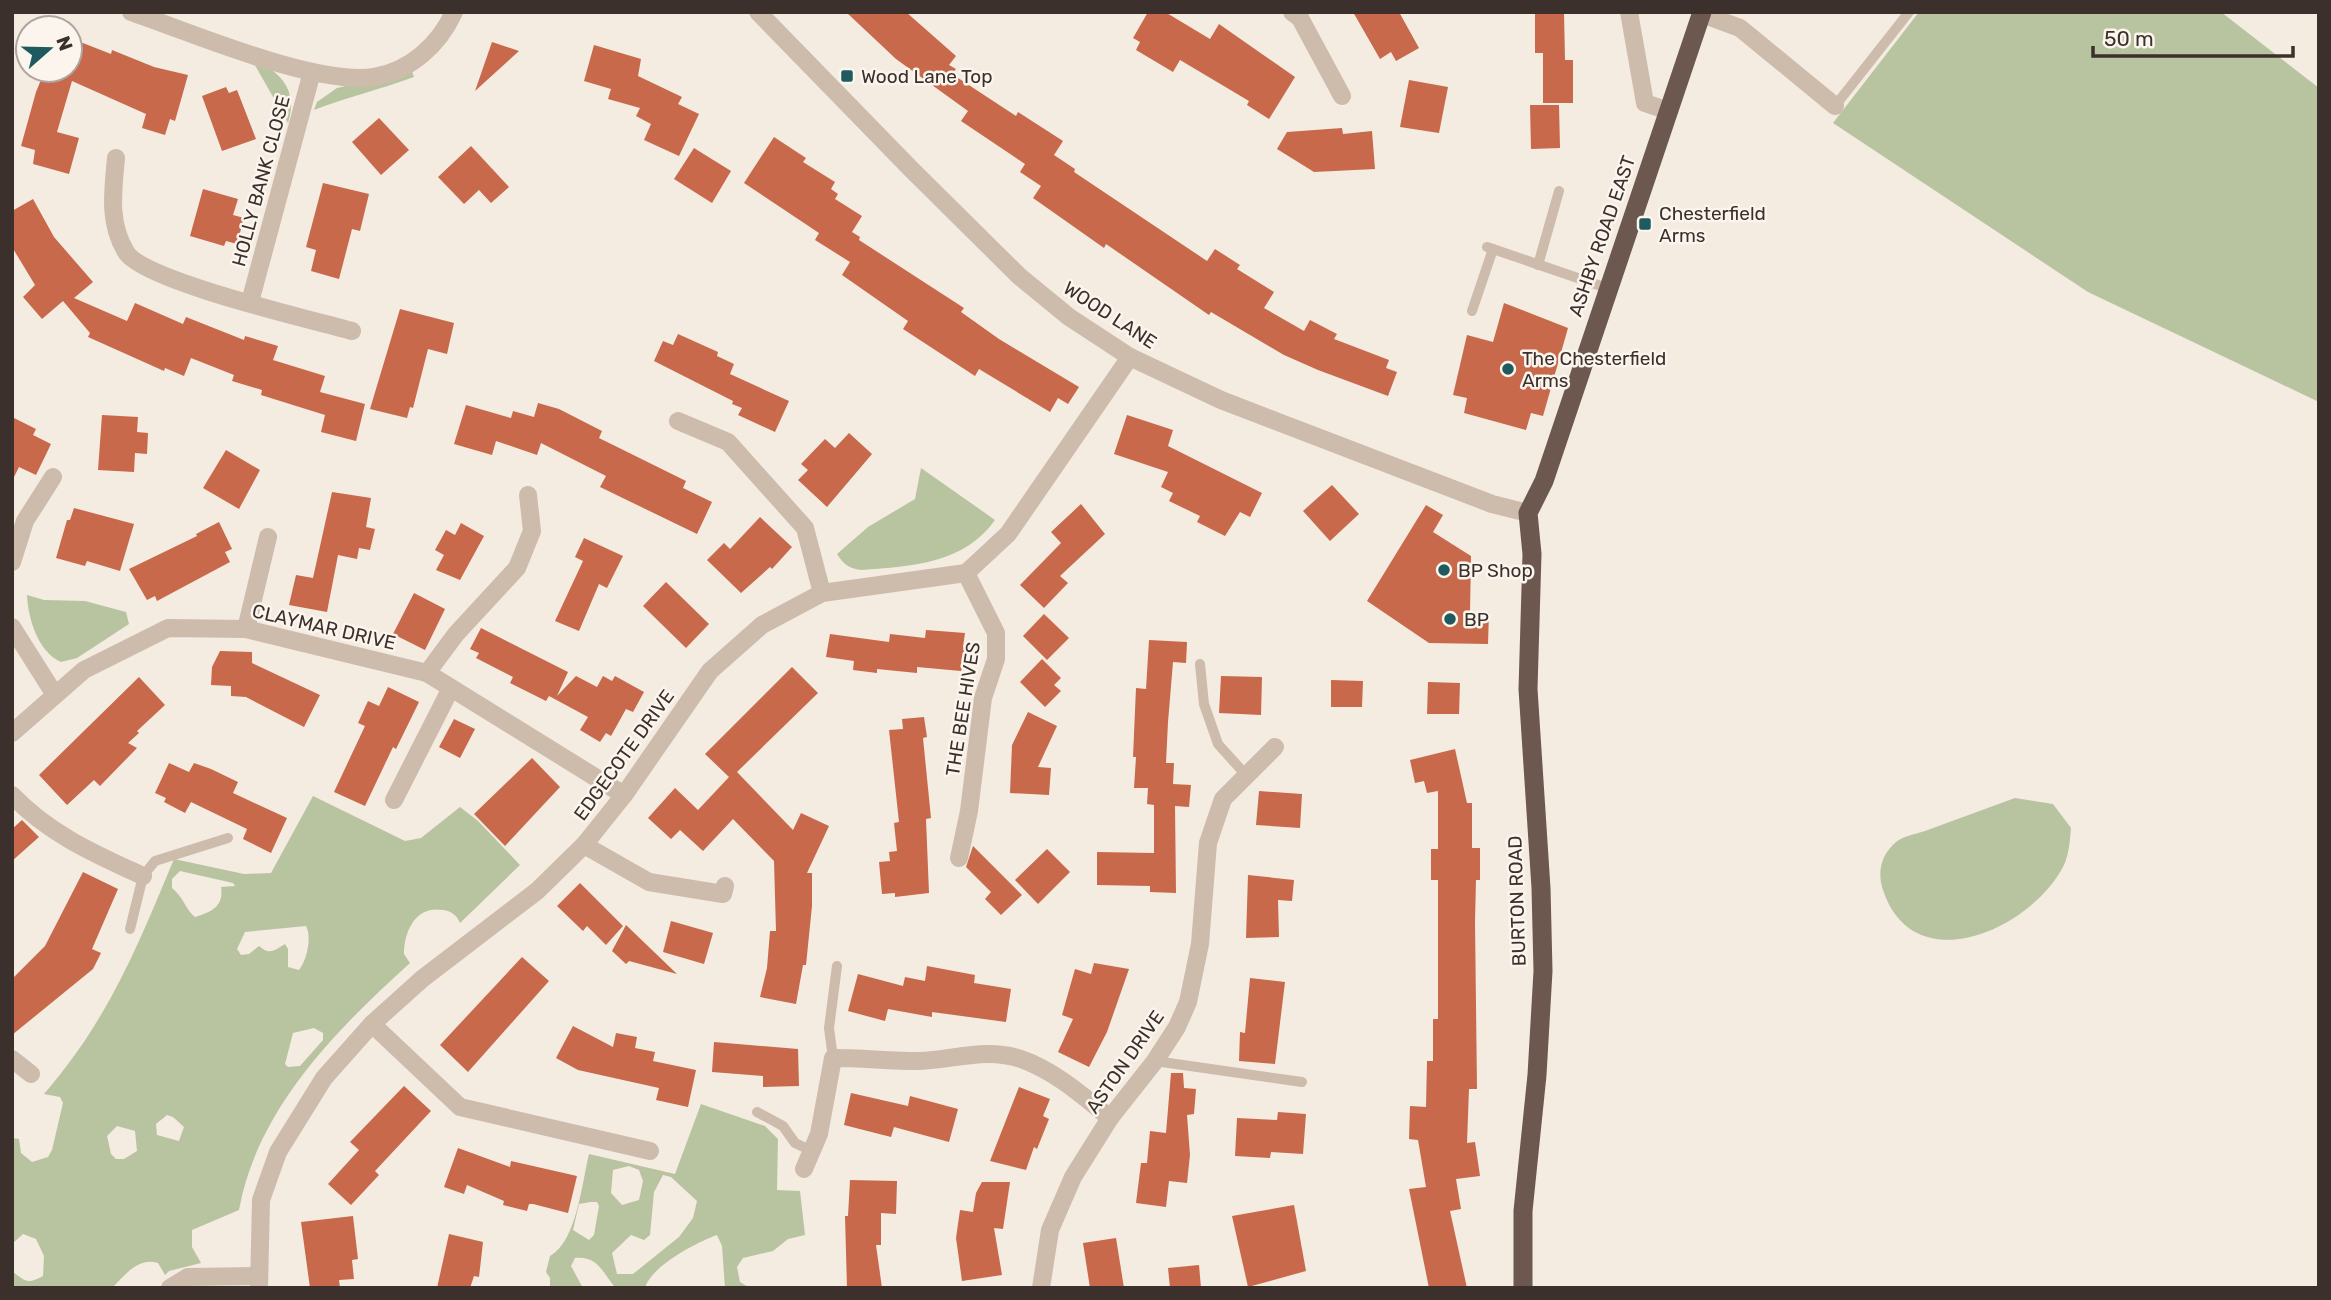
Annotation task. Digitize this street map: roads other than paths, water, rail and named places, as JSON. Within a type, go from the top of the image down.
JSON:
[{"type":"highway","name":"ASHBY ROAD EAST","points":[[1528,513],[1544,481],[1702,13]]},
{"type":"highway","name":"BURTON ROAD","points":[[1523,1288],[1523,1211],[1537,1075],[1543,971],[1541,888],[1528,690],[1532,554],[1528,513]]},
{"type":"street","points":[[131,12],[312,72],[374,77],[410,64],[433,46],[454,12]]},
{"type":"street","name":"WOOD LANE","points":[[758,12],[1020,276],[1069,317],[1130,357],[1221,400],[1492,504],[1528,513]]},
{"type":"street","points":[[1292,12],[1300,18],[1342,96]]},
{"type":"street","points":[[1629,12],[1645,103],[1670,111]]},
{"type":"street","points":[[1702,13],[1740,28],[1835,106]]},
{"type":"street","name":"HOLLY BANK CLOSE","points":[[250,302],[312,72]]},
{"type":"street","points":[[116,158],[112,213],[117,233],[128,256],[159,275],[352,331]]},
{"type":"street","points":[[966,573],[1008,534],[1130,357]]},
{"type":"street","points":[[678,421],[728,442],[805,528],[822,593]]},
{"type":"street","points":[[12,562],[19,518],[53,477]]},
{"type":"street","points":[[427,673],[456,635],[517,568],[532,531],[528,495]]},
{"type":"street","points":[[246,629],[268,537]]},
{"type":"street","name":"EDGECOTE DRIVE","points":[[259,1282],[261,1200],[278,1152],[324,1077],[372,1024],[422,979],[537,891],[584,845],[624,794],[710,671],[762,625],[822,593],[966,573]]},
{"type":"street","name":"THE BEE HIVES","points":[[959,858],[969,811],[983,698],[996,659],[996,633],[966,573]]},
{"type":"street","points":[[12,627],[55,695]]},
{"type":"street","name":"CLAYMAR DRIVE","points":[[12,733],[84,670],[168,628],[246,629],[427,673],[624,794]]},
{"type":"street","points":[[394,800],[451,688]]},
{"type":"street","name":"ASTON DRIVE","points":[[1041,1288],[1050,1230],[1059,1204],[1111,1118],[1155,1061],[1177,1027],[1195,979],[1208,843],[1223,799],[1245,774],[1275,747]]},
{"type":"street","points":[[12,795],[30,815],[79,848],[143,876]]},
{"type":"street","points":[[584,845],[649,882],[723,894],[726,886]]},
{"type":"street","points":[[372,1024],[460,1107],[650,1151]]},
{"type":"street","points":[[804,1169],[819,1134],[832,1058],[917,1061],[984,1053],[1019,1059],[1042,1068],[1072,1087],[1111,1118]]},
{"type":"street","points":[[12,1059],[31,1074]]},
{"type":"street","points":[[170,1288],[188,1277],[259,1282]]},
{"type":"lane","points":[[1835,106],[1909,12]]},
{"type":"lane","points":[[1538,265],[1559,191]]},
{"type":"lane","points":[[1472,311],[1490,248],[1607,288]]},
{"type":"lane","points":[[1200,664],[1204,704],[1218,744],[1245,774]]},
{"type":"lane","points":[[130,929],[143,876],[155,861],[228,838]]},
{"type":"lane","points":[[832,1058],[829,1028],[837,966]]},
{"type":"lane","points":[[1155,1061],[1303,1082]]},
{"type":"lane","points":[[757,1112],[783,1126],[796,1143],[812,1151]]},
{"type":"place","name":"Wood Lane Top","points":[[847,76]]},
{"type":"place","name":"Chesterfield Arms","points":[[1645,224]]},
{"type":"place","name":"The Chesterfield Arms","points":[[1508,369]]},
{"type":"place","name":"BP Shop","points":[[1444,570]]},
{"type":"place","name":"BP","points":[[1450,619]]}]
